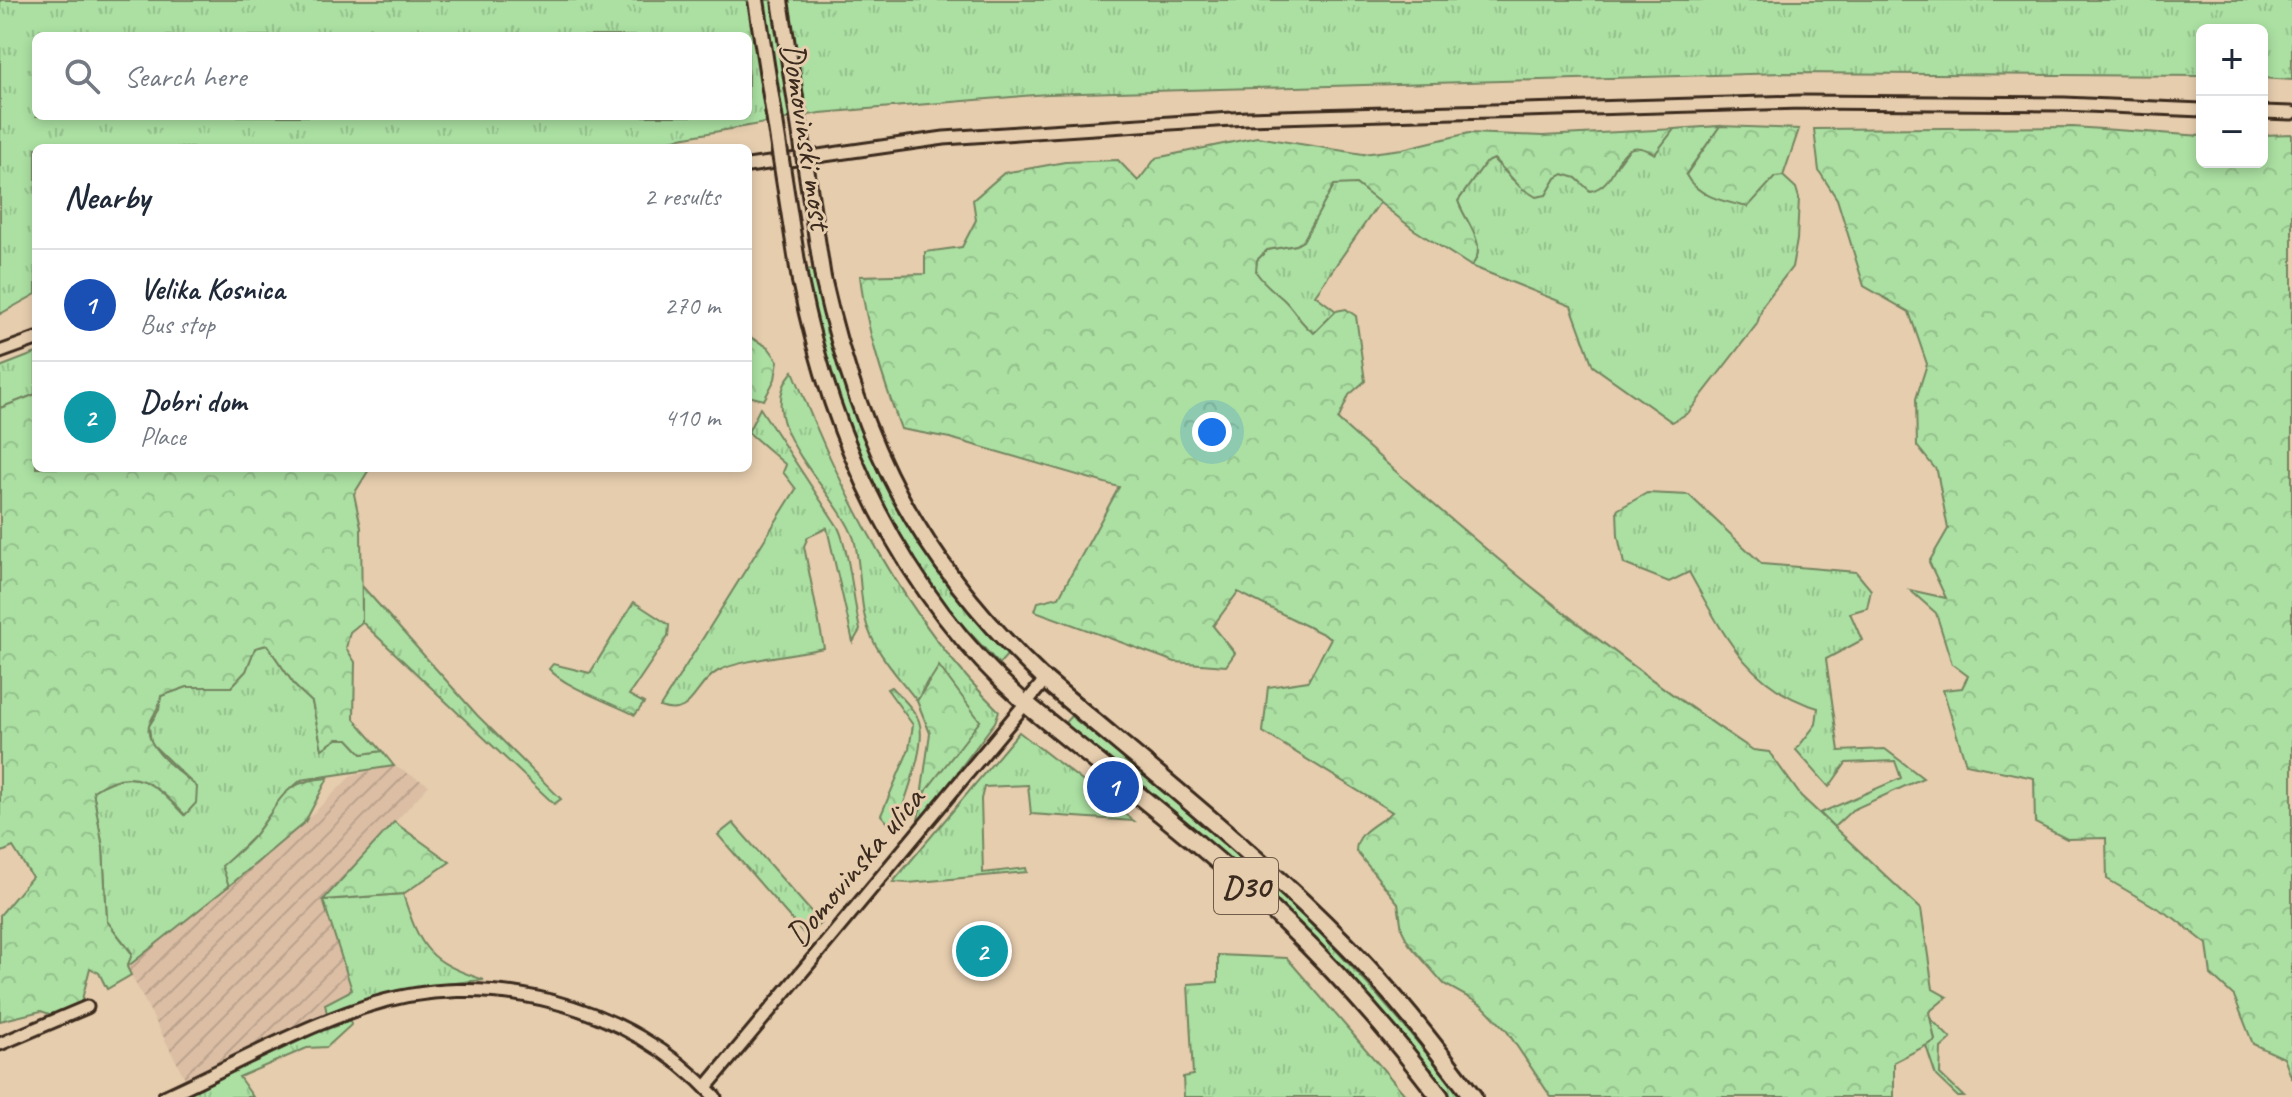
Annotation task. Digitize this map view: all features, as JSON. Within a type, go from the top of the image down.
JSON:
[{"type":"highway","name":"D30","points":[[1045,680],[1297,896],[1347,946],[1422,1031],[1473,1097]]},
{"type":"highway","name":"D30","points":[[1025,703],[1287,924],[1398,1044],[1440,1097]]},
{"type":"main road","name":"Domovinski most","points":[[756,0],[800,281],[832,404],[862,480],[894,542],[961,640],[1025,703]]},
{"type":"main road","name":"Domovinski most","points":[[780,0],[823,278],[857,404],[905,506],[967,600],[1045,680]]},
{"type":"street","points":[[752,165],[944,138],[1247,118],[1800,102],[2064,104],[2196,110]]},
{"type":"street","points":[[2268,112],[2292,113]]},
{"type":"street","points":[[0,352],[32,340]]},
{"type":"street","name":"Domovinska ulica","points":[[706,1087],[1045,680]]},
{"type":"street","points":[[164,1097],[365,1007],[415,994],[461,991],[520,995],[594,1015],[652,1043],[715,1097]]},
{"type":"street","points":[[0,1044],[87,1007]]},
{"type":"shaded area","points":[[394,766],[429,785],[324,900],[352,991],[325,1004],[327,1014],[185,1078],[127,967],[305,822],[352,775]]},
{"type":"green space","points":[[0,0],[2292,0],[2292,80],[2268,78],[2268,24],[2196,24],[2196,76],[1783,73],[1047,94],[820,113],[646,144],[32,144],[32,296],[0,314]]},
{"type":"green space","points":[[1720,126],[1686,174],[1783,176],[1796,188],[1799,198],[1797,240],[1792,267],[1763,305],[1757,324],[1688,413],[1672,422],[1593,366],[1571,306],[1471,266],[1478,250],[1477,242],[1458,201],[1485,163],[1493,159],[1513,180],[1546,195],[1556,178],[1563,174],[1603,184],[1630,148],[1642,146],[1655,154],[1674,129]]},
{"type":"green space","points":[[1720,126],[1799,129],[1783,176],[1775,177],[1748,207],[1697,189],[1686,175]]},
{"type":"green space","points":[[2073,127],[2196,136],[2196,168],[2268,168],[2268,135],[2292,134],[2292,1079],[2284,1058],[2253,1044],[2234,996],[2211,975],[2207,944],[2174,918],[2107,879],[2106,838],[2067,839],[2035,823],[2034,778],[1966,764],[1943,690],[1962,688],[1968,676],[1952,664],[1936,613],[1910,590],[1946,598],[1929,562],[1948,529],[1937,471],[1917,446],[1916,399],[1927,364],[1909,312],[1864,286],[1837,199],[1819,171],[1814,129]]},
{"type":"green space","points":[[1674,129],[1655,154],[1641,148],[1631,148],[1608,179],[1590,191],[1576,178],[1563,174],[1556,178],[1546,195],[1536,197],[1520,187],[1494,159],[1485,163],[1458,201],[1477,242],[1476,258],[1471,266],[1413,229],[1356,184],[1334,185],[1303,241],[1267,250],[1257,260],[1256,272],[1314,333],[1336,311],[1346,309],[1356,316],[1365,381],[1349,395],[1338,420],[1488,551],[1592,634],[1753,750],[1769,752],[1801,796],[1921,909],[1933,989],[1947,997],[1929,1012],[1935,1041],[1894,1062],[1894,1097],[1551,1097],[1506,1030],[1482,1005],[1444,984],[1409,944],[1402,930],[1398,903],[1356,851],[1364,833],[1392,812],[1263,732],[1268,687],[1308,681],[1331,638],[1238,592],[1213,626],[1235,653],[1226,666],[1175,662],[1035,611],[1038,602],[1059,597],[1119,487],[950,438],[901,429],[866,315],[860,276],[925,274],[925,252],[962,247],[976,220],[973,200],[1004,173],[1065,162],[1118,160],[1138,181],[1156,158],[1257,137],[1363,154],[1402,149],[1469,133],[1543,136]]},
{"type":"green space","points":[[1343,182],[1356,184],[1380,202],[1315,295],[1336,311],[1314,333],[1255,272],[1257,260],[1267,250],[1296,245],[1303,240],[1334,185]]},
{"type":"green space","points":[[818,269],[845,377],[884,476],[937,567],[1009,653],[999,664],[931,591],[887,517],[831,389],[804,270]]},
{"type":"green space","points":[[752,338],[768,347],[778,361],[775,379],[764,400],[752,397]]},
{"type":"green space","points":[[32,355],[32,396],[0,408],[0,367]]},
{"type":"green space","points":[[793,371],[832,461],[879,552],[934,637],[999,711],[995,722],[917,826],[931,781],[980,721],[928,680],[917,701],[873,641],[863,608],[854,539],[845,520],[788,434],[781,412],[782,391]]},
{"type":"green space","points":[[32,396],[32,472],[368,472],[354,494],[361,527],[362,622],[350,632],[346,648],[355,662],[354,719],[382,751],[362,754],[348,739],[337,739],[322,749],[312,702],[296,687],[267,645],[255,648],[246,671],[231,687],[187,687],[161,696],[149,726],[149,735],[158,752],[197,787],[196,803],[185,815],[154,786],[132,778],[107,783],[93,791],[103,848],[107,921],[132,954],[127,967],[131,975],[107,989],[99,973],[90,968],[81,1003],[52,1015],[41,1011],[0,1021],[0,915],[32,877],[13,847],[0,853],[0,408]]},
{"type":"green space","points":[[760,408],[838,527],[860,630],[853,642],[827,528],[808,537],[804,546],[824,648],[727,667],[710,677],[686,705],[671,709],[660,707],[796,489],[783,472],[786,465],[752,435],[752,424]]},
{"type":"green space","points":[[1647,493],[1689,495],[1762,564],[1856,572],[1871,590],[1867,608],[1850,613],[1862,640],[1826,659],[1839,751],[1885,749],[1923,778],[1852,810],[1834,827],[1820,813],[1901,778],[1895,761],[1846,763],[1829,787],[1796,750],[1816,724],[1818,708],[1793,699],[1755,672],[1726,636],[1689,572],[1669,582],[1624,564],[1617,510]]},
{"type":"green space","points":[[362,586],[477,715],[561,799],[554,804],[362,622]]},
{"type":"green space","points":[[634,602],[669,625],[668,637],[629,695],[644,703],[635,715],[577,688],[549,669],[553,664],[590,673]]},
{"type":"green space","points":[[267,645],[296,687],[312,702],[322,748],[337,739],[348,739],[362,754],[382,751],[394,766],[301,780],[283,796],[255,835],[223,866],[229,886],[127,967],[132,953],[107,921],[103,848],[93,791],[108,783],[132,778],[153,786],[184,815],[196,787],[151,743],[149,726],[159,710],[161,696],[187,687],[231,687],[246,671],[255,648]]},
{"type":"green space","points":[[939,666],[980,721],[921,797],[930,733],[917,701]]},
{"type":"green space","points":[[892,687],[914,712],[921,732],[913,776],[895,831],[881,815],[909,749],[913,725],[887,689]]},
{"type":"green space","points":[[1071,716],[1199,818],[1280,893],[1356,971],[1461,1097],[1447,1097],[1385,1018],[1062,726]]},
{"type":"green space","points":[[1019,732],[1134,821],[1031,814],[1028,785],[984,787],[981,799],[983,873],[1026,868],[1027,872],[893,882]]},
{"type":"green space","points":[[328,778],[305,822],[229,886],[222,866],[254,836],[283,795],[300,784]]},
{"type":"green space","points":[[394,822],[450,862],[403,894],[323,900]]},
{"type":"green space","points":[[733,823],[821,923],[806,936],[718,835]]},
{"type":"green space","points":[[403,894],[415,928],[429,951],[451,967],[484,980],[404,991],[327,1014],[325,1004],[352,990],[323,900]]},
{"type":"green space","points":[[1218,955],[1287,958],[1407,1097],[1184,1097],[1183,1077],[1193,1075],[1188,984],[1218,982]]},
{"type":"green space","points":[[1930,1018],[1951,1039],[1941,1048],[1940,1074],[1964,1097],[1958,1097],[1936,1076],[1926,1046],[1935,1041]]},
{"type":"green space","points":[[350,1021],[351,1025],[327,1047],[307,1048],[239,1077],[253,1097],[180,1097],[316,1033]]},
{"type":"place","name":"Velika Kosnica","points":[[1113,787]]},
{"type":"place","name":"Dobri dom","points":[[982,951]]}]
